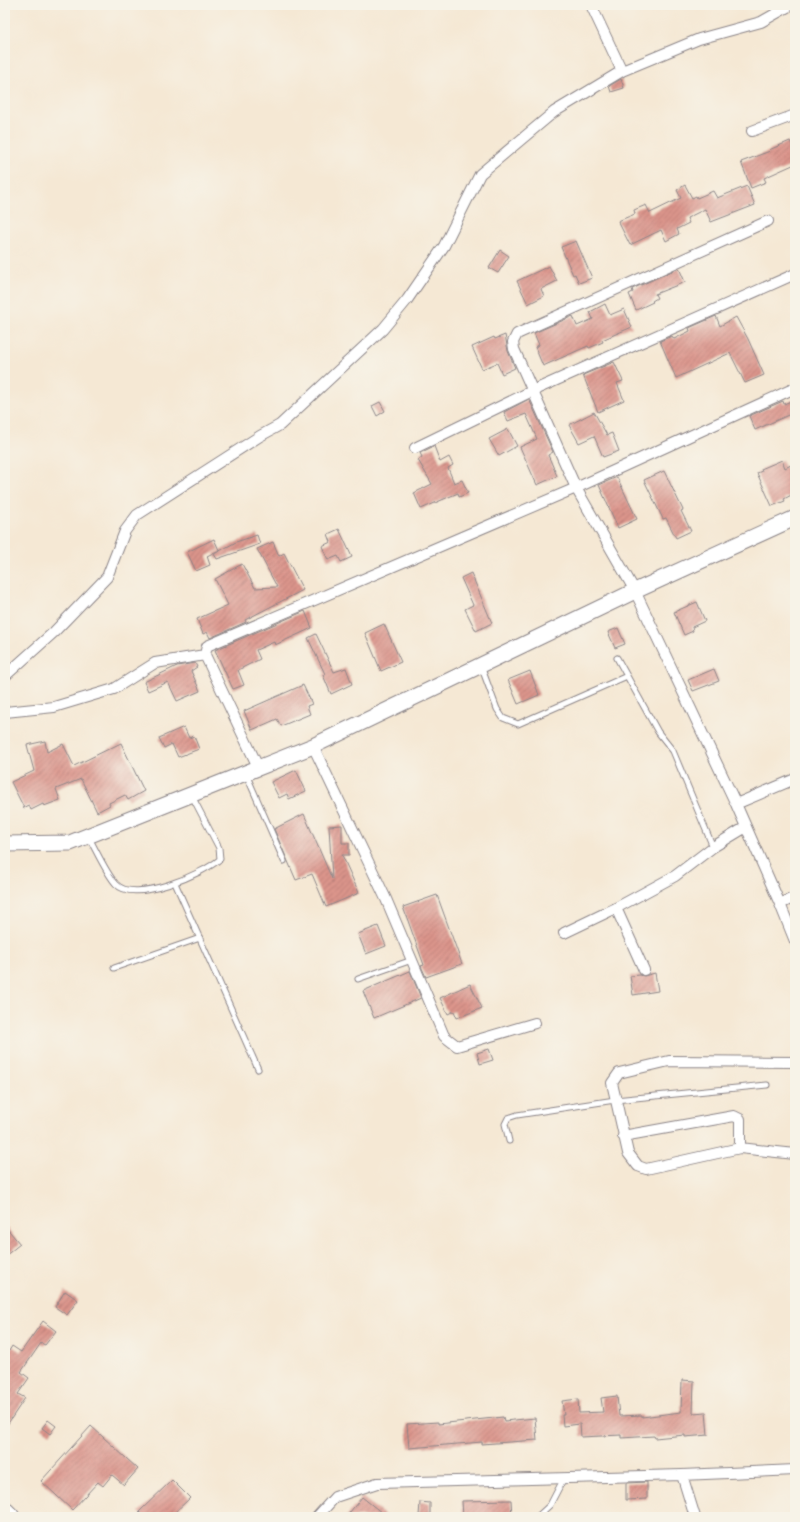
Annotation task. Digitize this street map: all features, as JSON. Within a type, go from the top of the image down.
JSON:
[{"type":"highway","points":[[5,1512],[10,1517]]},
{"type":"street","points":[[591,5],[622,71]]},
{"type":"street","points":[[5,676],[54,632],[107,577],[124,531],[137,515],[260,436],[280,425],[383,329],[407,300],[444,246],[480,174],[554,112],[622,71],[699,39],[761,22],[791,5]]},
{"type":"street","points":[[752,131],[795,115]]},
{"type":"street","points":[[768,221],[517,334],[514,342],[514,349],[576,488],[635,591],[736,804],[795,942]]},
{"type":"street","points":[[415,448],[532,391],[795,274]]},
{"type":"street","points":[[252,771],[205,655],[207,646],[576,488],[795,388]]},
{"type":"street","points":[[5,844],[70,843],[313,746],[635,591],[795,518]]},
{"type":"street","points":[[5,712],[54,707],[114,689],[154,663],[205,655]]},
{"type":"street","points":[[313,746],[386,899],[444,1036],[457,1046],[535,1023]]},
{"type":"street","points":[[736,804],[795,779]]},
{"type":"street","points":[[564,933],[616,908],[675,876],[713,847],[746,827]]},
{"type":"street","points":[[780,904],[795,897]]},
{"type":"street","points":[[616,908],[644,970]]},
{"type":"street","points":[[795,1062],[668,1061],[619,1074],[612,1083],[628,1154],[638,1166],[646,1169],[740,1148],[795,1154]]},
{"type":"street","points":[[623,1136],[734,1116],[740,1119],[740,1148]]},
{"type":"street","points":[[317,1517],[336,1497],[376,1483],[682,1475],[795,1470]]},
{"type":"street","points":[[682,1475],[695,1517]]},
{"type":"lane","points":[[617,658],[658,732],[673,751],[713,847]]},
{"type":"lane","points":[[480,666],[503,718],[518,724],[627,676]]},
{"type":"lane","points":[[252,771],[284,861]]},
{"type":"lane","points":[[88,836],[117,885],[131,892],[175,883],[212,866],[220,859],[220,848],[192,795]]},
{"type":"lane","points":[[175,883],[258,1069]]},
{"type":"lane","points":[[114,968],[200,938]]},
{"type":"lane","points":[[358,979],[412,960]]},
{"type":"lane","points":[[509,1141],[505,1124],[508,1118],[517,1115],[615,1100],[767,1085]]},
{"type":"lane","points":[[537,1517],[550,1505],[564,1478]]},
{"type":"building","points":[[621,79],[624,88],[611,92],[609,86]]},
{"type":"building","points":[[790,141],[795,151],[795,164],[764,178],[766,182],[751,188],[741,162],[770,151],[769,150]]},
{"type":"building","points":[[685,185],[692,198],[696,196],[697,198],[713,191],[717,198],[747,186],[755,205],[711,222],[705,209],[687,218],[689,223],[677,229],[679,234],[666,241],[661,230],[630,245],[618,221],[635,214],[634,210],[646,205],[650,213],[681,198],[677,190]]},
{"type":"building","points":[[576,241],[592,278],[579,283],[575,274],[573,275],[561,247]]},
{"type":"building","points":[[500,250],[509,256],[498,273],[489,268]]},
{"type":"building","points":[[549,266],[557,281],[541,289],[544,296],[528,304],[517,281]]},
{"type":"building","points":[[679,268],[685,282],[655,294],[657,298],[652,301],[653,302],[636,310],[629,294],[633,292],[632,289]]},
{"type":"building","points":[[605,304],[610,315],[624,309],[632,327],[602,340],[603,342],[589,348],[588,346],[543,366],[535,347],[539,345],[534,333],[573,316],[577,326],[593,319],[590,312]]},
{"type":"building","points":[[716,316],[720,326],[736,317],[748,339],[764,375],[745,383],[730,353],[676,378],[660,341],[672,336],[674,339],[690,331],[689,328]]},
{"type":"building","points":[[505,335],[508,351],[515,368],[502,374],[497,363],[482,369],[472,347],[494,337],[495,339]]},
{"type":"building","points":[[614,362],[623,381],[617,383],[624,400],[598,412],[583,375]]},
{"type":"building","points":[[529,399],[553,452],[548,455],[557,476],[537,485],[520,447],[537,439],[526,414],[508,421],[504,412]]},
{"type":"building","points":[[795,399],[795,412],[755,430],[749,416],[783,401],[784,404]]},
{"type":"building","points":[[380,402],[385,411],[377,416],[372,406]]},
{"type":"building","points":[[594,412],[607,435],[612,433],[619,451],[603,457],[594,436],[579,443],[569,425]]},
{"type":"building","points":[[508,429],[517,446],[499,456],[489,439]]},
{"type":"building","points":[[434,446],[440,462],[449,457],[453,465],[448,468],[454,483],[462,480],[468,493],[459,497],[458,493],[421,509],[414,493],[432,484],[418,460],[422,457],[420,453]]},
{"type":"building","points":[[782,460],[785,468],[795,463],[795,493],[784,499],[785,501],[772,506],[757,473],[762,471],[761,469]]},
{"type":"building","points":[[664,471],[683,510],[681,511],[691,531],[676,538],[666,518],[663,519],[644,480]]},
{"type":"building","points":[[617,477],[637,519],[618,528],[599,485]]},
{"type":"building","points":[[339,529],[352,557],[341,562],[338,556],[328,560],[322,546],[331,542],[328,534]]},
{"type":"building","points":[[257,535],[260,544],[217,559],[214,554],[236,542]]},
{"type":"building","points":[[214,539],[219,550],[207,556],[210,565],[196,571],[187,552]]},
{"type":"building","points":[[273,542],[279,556],[284,553],[303,590],[245,620],[246,622],[210,638],[207,632],[203,634],[197,619],[228,605],[215,579],[242,564],[255,588],[277,587],[257,549]]},
{"type":"building","points":[[471,573],[492,623],[476,631],[465,609],[473,605],[461,578]]},
{"type":"building","points":[[697,602],[705,621],[692,627],[693,631],[684,635],[674,612]]},
{"type":"building","points":[[305,611],[312,628],[275,645],[274,642],[256,650],[260,659],[238,670],[244,685],[233,689],[215,650]]},
{"type":"building","points":[[384,624],[401,662],[381,671],[365,633]]},
{"type":"building","points":[[618,628],[625,644],[615,648],[608,632]]},
{"type":"building","points":[[316,634],[334,672],[346,668],[352,684],[331,694],[323,675],[325,674],[308,638]]},
{"type":"building","points":[[195,663],[197,667],[191,671],[200,691],[177,701],[168,682],[148,691],[144,682],[177,666]]},
{"type":"building","points":[[714,669],[719,681],[693,691],[688,680]]},
{"type":"building","points":[[530,671],[539,695],[518,704],[508,680]]},
{"type":"building","points":[[303,685],[312,704],[307,706],[310,714],[281,726],[277,719],[252,730],[244,711]]},
{"type":"building","points":[[184,727],[189,738],[194,736],[199,749],[178,757],[172,744],[164,748],[159,738]]},
{"type":"building","points":[[45,741],[47,752],[63,744],[74,766],[121,743],[144,791],[128,800],[125,795],[109,803],[110,805],[97,812],[81,779],[56,789],[60,800],[44,806],[43,804],[31,810],[29,805],[24,808],[11,782],[34,771],[27,745]]},
{"type":"building","points":[[296,770],[306,791],[289,799],[287,794],[279,798],[271,782]]},
{"type":"building","points":[[304,814],[332,879],[329,826],[342,825],[342,843],[349,843],[349,855],[342,855],[359,893],[326,907],[312,874],[296,880],[274,829]]},
{"type":"building","points":[[437,895],[462,964],[426,977],[421,966],[424,965],[403,907]]},
{"type":"building","points":[[378,926],[386,946],[366,954],[358,934]]},
{"type":"building","points":[[410,971],[421,998],[374,1018],[363,991]]},
{"type":"building","points":[[655,973],[658,991],[633,995],[630,976],[644,976]]},
{"type":"building","points":[[470,984],[482,1008],[457,1018],[454,1011],[448,1014],[440,998]]},
{"type":"building","points":[[489,1049],[493,1060],[480,1064],[477,1053]]},
{"type":"building","points":[[5,1226],[20,1244],[5,1256]]},
{"type":"building","points":[[65,1291],[78,1300],[67,1315],[55,1307]]},
{"type":"building","points":[[43,1321],[56,1331],[45,1345],[41,1343],[21,1372],[29,1378],[18,1394],[25,1398],[5,1428],[5,1349],[9,1351],[12,1346],[21,1352]]},
{"type":"building","points":[[682,1380],[694,1381],[693,1413],[706,1412],[708,1435],[685,1437],[685,1435],[655,1438],[654,1436],[621,1438],[621,1435],[581,1437],[580,1424],[563,1426],[562,1415],[564,1415],[562,1401],[578,1399],[579,1413],[603,1412],[601,1398],[617,1396],[619,1416],[642,1415],[642,1417],[681,1412]]},
{"type":"building","points":[[503,1417],[504,1421],[535,1418],[537,1440],[482,1444],[482,1442],[409,1448],[407,1424],[438,1422],[438,1424]]},
{"type":"building","points":[[48,1420],[56,1426],[50,1434],[42,1428]]},
{"type":"building","points":[[91,1426],[138,1469],[124,1485],[112,1475],[103,1486],[98,1482],[72,1510],[41,1481]]},
{"type":"building","points":[[172,1480],[190,1498],[170,1517],[144,1517],[139,1512]]},
{"type":"building","points":[[647,1482],[647,1499],[626,1500],[626,1483]]},
{"type":"building","points":[[362,1497],[387,1517],[346,1517]]},
{"type":"building","points":[[511,1500],[512,1517],[463,1517],[462,1501]]},
{"type":"building","points":[[420,1502],[430,1503],[430,1516],[419,1516]]}]
